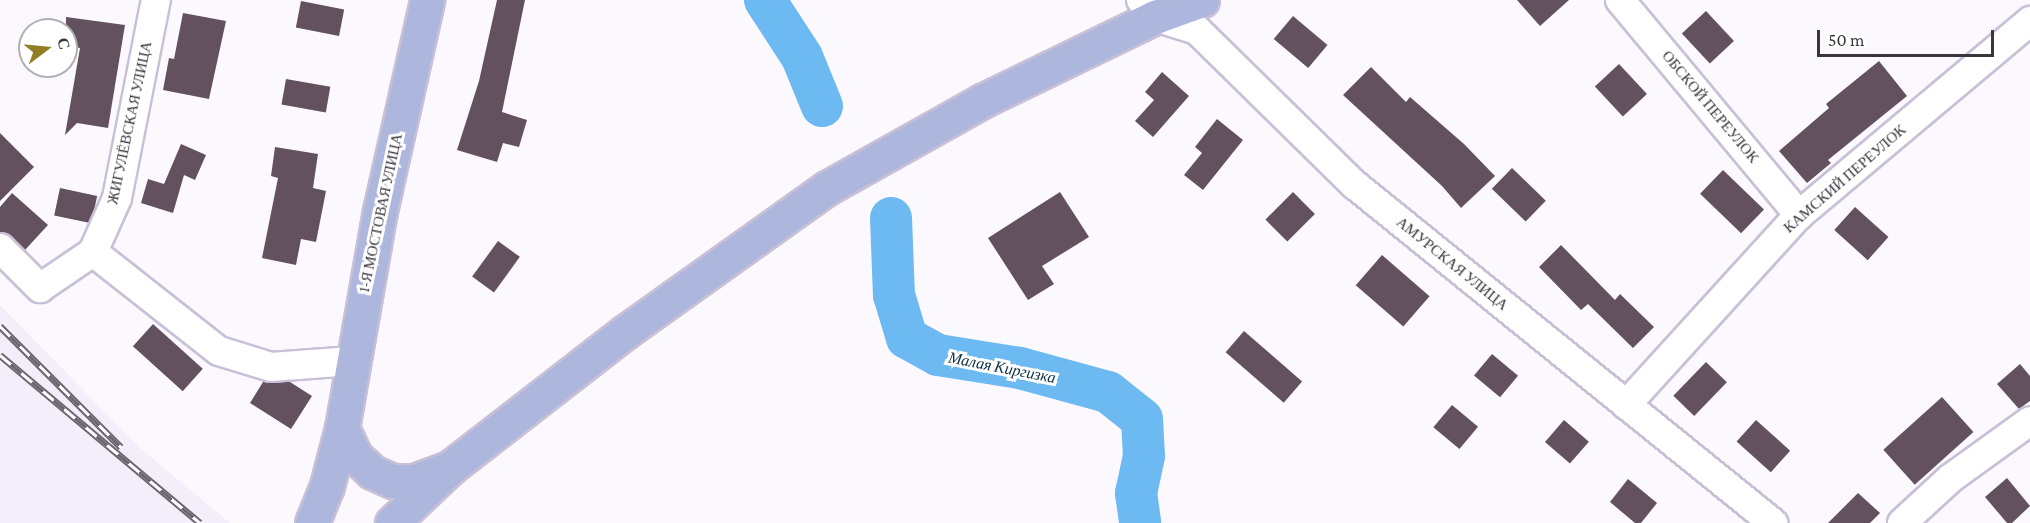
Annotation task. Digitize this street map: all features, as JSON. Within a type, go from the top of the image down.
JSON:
[{"type":"main road","name":"1-Я МОСТОВАЯ УЛИЦА","points":[[312,523],[327,486],[342,428],[380,212],[428,0]]},
{"type":"main road","points":[[392,523],[451,467],[625,332],[827,188],[1148,8],[1202,0]]},
{"type":"main road","points":[[342,428],[355,456],[372,472],[392,481],[414,481],[451,467]]},
{"type":"street","name":"ЖИГУЛЁВСКАЯ УЛИЦА","points":[[93,252],[117,198],[156,0]]},
{"type":"street","name":"ОБСКОЙ ПЕРЕУЛОК","points":[[1620,0],[1799,215]]},
{"type":"street","name":"АМУРСКАЯ УЛИЦА","points":[[1148,8],[1197,30],[1355,185],[1773,523]]},
{"type":"street","name":"КАМСКИЙ ПЕРЕУЛОК","points":[[1626,405],[1799,215],[2030,21]]},
{"type":"street","points":[[0,248],[40,288],[93,252],[219,351],[271,367],[352,361]]},
{"type":"street","points":[[1902,523],[1951,478],[2030,421]]},
{"type":"shaded area","points":[[0,305],[141,449],[230,523],[0,523]]},
{"type":"building","points":[[497,0],[525,0],[502,112],[527,120],[519,147],[503,143],[497,162],[457,150],[479,81]]},
{"type":"building","points":[[1517,0],[1569,0],[1540,26]]},
{"type":"building","points":[[301,1],[344,9],[339,36],[296,28]]},
{"type":"building","points":[[1706,11],[1734,41],[1710,63],[1682,34]]},
{"type":"building","points":[[183,13],[226,21],[209,99],[163,90],[169,58],[174,59]]},
{"type":"building","points":[[1293,16],[1327,45],[1308,68],[1274,39]]},
{"type":"building","points":[[78,19],[125,25],[108,128],[77,123],[65,135],[75,78],[78,78],[80,48],[78,48]]},
{"type":"building","points":[[1879,61],[1907,96],[1828,160],[1831,163],[1807,183],[1779,151],[1829,108],[1826,104]]},
{"type":"building","points":[[1619,64],[1647,94],[1623,116],[1595,87]]},
{"type":"building","points":[[1371,67],[1406,102],[1410,97],[1464,144],[1495,176],[1461,208],[1442,186],[1343,95]]},
{"type":"building","points":[[1162,72],[1189,96],[1153,137],[1135,121],[1154,100],[1145,92]]},
{"type":"building","points":[[286,79],[330,87],[326,112],[281,105]]},
{"type":"building","points":[[1217,119],[1243,140],[1203,190],[1184,175],[1202,153],[1195,147]]},
{"type":"building","points":[[0,133],[34,167],[0,201]]},
{"type":"building","points":[[181,144],[206,155],[195,180],[184,175],[173,213],[141,203],[148,179],[164,184]]},
{"type":"building","points":[[275,147],[318,154],[313,188],[326,191],[316,242],[301,239],[296,265],[262,258],[278,178],[271,176]]},
{"type":"building","points":[[1512,168],[1546,201],[1526,222],[1492,189]]},
{"type":"building","points":[[1723,170],[1764,210],[1741,233],[1700,194]]},
{"type":"building","points":[[60,188],[97,196],[91,223],[54,215]]},
{"type":"building","points":[[1060,192],[1089,237],[1042,266],[1054,284],[1028,300],[988,238]]},
{"type":"building","points":[[1293,192],[1315,214],[1287,241],[1265,220]]},
{"type":"building","points":[[12,193],[48,225],[25,250],[11,236],[0,232],[0,207]]},
{"type":"building","points":[[1855,207],[1888,237],[1868,260],[1834,230]]},
{"type":"building","points":[[498,241],[520,257],[494,292],[472,277]]},
{"type":"building","points":[[1561,245],[1615,300],[1620,294],[1654,327],[1633,348],[1588,304],[1581,310],[1539,267]]},
{"type":"building","points":[[1382,255],[1430,296],[1403,327],[1356,285]]},
{"type":"building","points":[[153,324],[203,369],[183,391],[133,346]]},
{"type":"building","points":[[1244,331],[1302,382],[1284,403],[1226,352]]},
{"type":"building","points":[[1492,354],[1518,376],[1500,397],[1474,375]]},
{"type":"building","points":[[1706,362],[1727,382],[1694,416],[1673,396]]},
{"type":"building","points":[[2020,364],[2030,376],[2030,401],[2019,409],[1997,384]]},
{"type":"building","points":[[263,382],[290,382],[312,396],[291,429],[250,403]]},
{"type":"building","points":[[1942,397],[1973,432],[1915,485],[1883,450]]},
{"type":"building","points":[[1452,405],[1478,427],[1459,449],[1433,427]]},
{"type":"building","points":[[1564,420],[1589,442],[1570,464],[1545,442]]},
{"type":"building","points":[[1756,420],[1790,451],[1771,472],[1737,442]]},
{"type":"building","points":[[2007,478],[2030,506],[2012,523],[2007,523],[1985,497]]},
{"type":"building","points":[[1628,479],[1657,503],[1641,523],[1635,523],[1610,502]]},
{"type":"building","points":[[1858,493],[1880,513],[1870,523],[1828,523]]},
{"type":"waterway","name":"Малая Киргизка","points":[[765,0],[802,57],[822,106]]},
{"type":"waterway","name":"Малая Киргизка","points":[[891,218],[894,295],[907,338],[938,355],[1020,368],[1108,392],[1142,419],[1144,456],[1136,493],[1140,523]]},
{"type":"railway","points":[[0,326],[121,447]]},
{"type":"railway","points":[[0,355],[200,523]]}]
